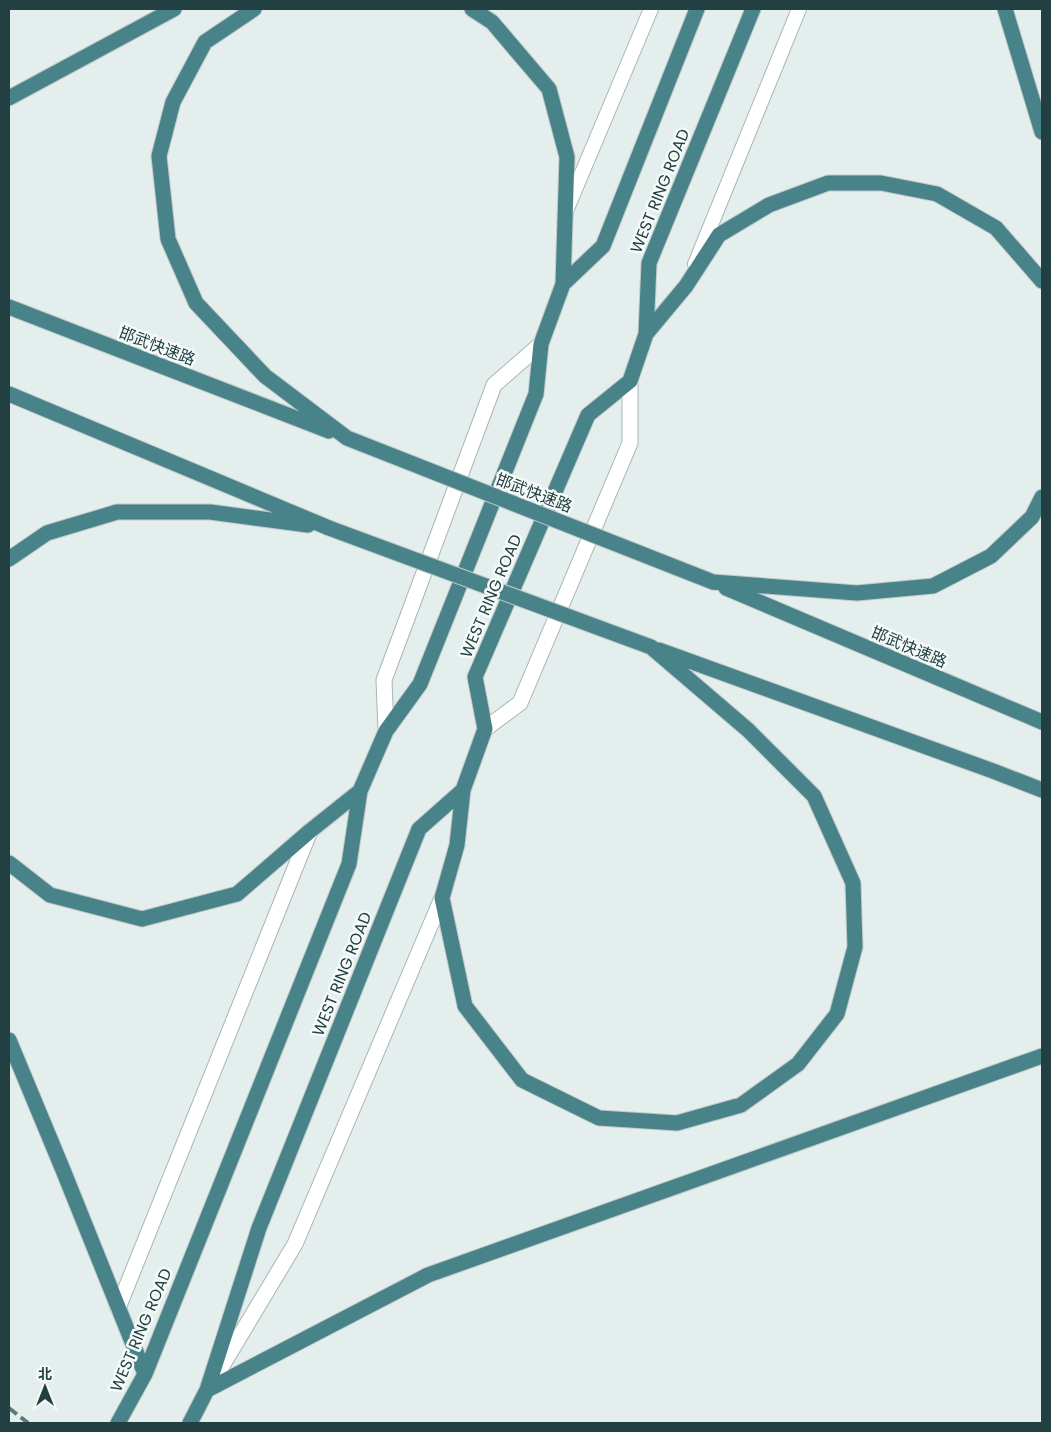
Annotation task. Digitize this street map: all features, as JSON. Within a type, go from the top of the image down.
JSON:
[{"type":"highway","points":[[9,98],[174,9]]},
{"type":"highway","points":[[254,9],[205,42],[173,102],[159,156],[168,239],[196,303],[265,376],[347,438]]},
{"type":"highway","points":[[472,9],[492,22],[549,89],[567,157],[563,284]]},
{"type":"highway","name":"WEST RING ROAD","points":[[118,1423],[145,1374],[349,864],[360,790],[386,731],[420,684],[536,394],[541,344],[563,284],[603,246],[697,9]]},
{"type":"highway","name":"WEST RING ROAD","points":[[190,1423],[207,1390],[259,1228],[420,829],[462,790],[485,729],[475,677],[588,415],[630,381],[646,334],[649,263],[753,9]]},
{"type":"highway","points":[[1004,9],[1042,132]]},
{"type":"highway","points":[[646,334],[686,286],[719,235],[769,205],[828,183],[881,183],[937,194],[996,228],[1042,281]]},
{"type":"highway","name":"邯武快速路","points":[[9,307],[713,582],[1042,722]]},
{"type":"highway","points":[[9,394],[329,528],[1042,790]]},
{"type":"highway","points":[[713,582],[857,593],[933,586],[991,556],[1032,517],[1042,497]]},
{"type":"highway","points":[[9,559],[47,533],[117,512],[210,512],[329,528]]},
{"type":"highway","points":[[462,790],[457,845],[442,898],[465,1006],[522,1080],[600,1118],[677,1123],[741,1105],[798,1064],[837,1014],[855,947],[853,883],[814,796],[748,730],[651,647]]},
{"type":"highway","points":[[9,863],[50,895],[142,919],[238,894],[360,790]]},
{"type":"highway","points":[[9,1040],[145,1374]]},
{"type":"highway","points":[[207,1390],[428,1275],[1042,1056]]},
{"type":"street","points":[[386,731],[384,680],[494,385],[541,344]]},
{"type":"street","points":[[485,729],[520,703],[630,443],[630,381]]},
{"type":"street","points":[[118,1308],[310,831]]},
{"type":"street","points":[[207,1390],[295,1244],[442,898]]},
{"type":"lane","points":[[565,214],[651,9]]},
{"type":"lane","points":[[686,286],[799,9]]},
{"type":"railway","points":[[9,1408],[28,1423]]}]
